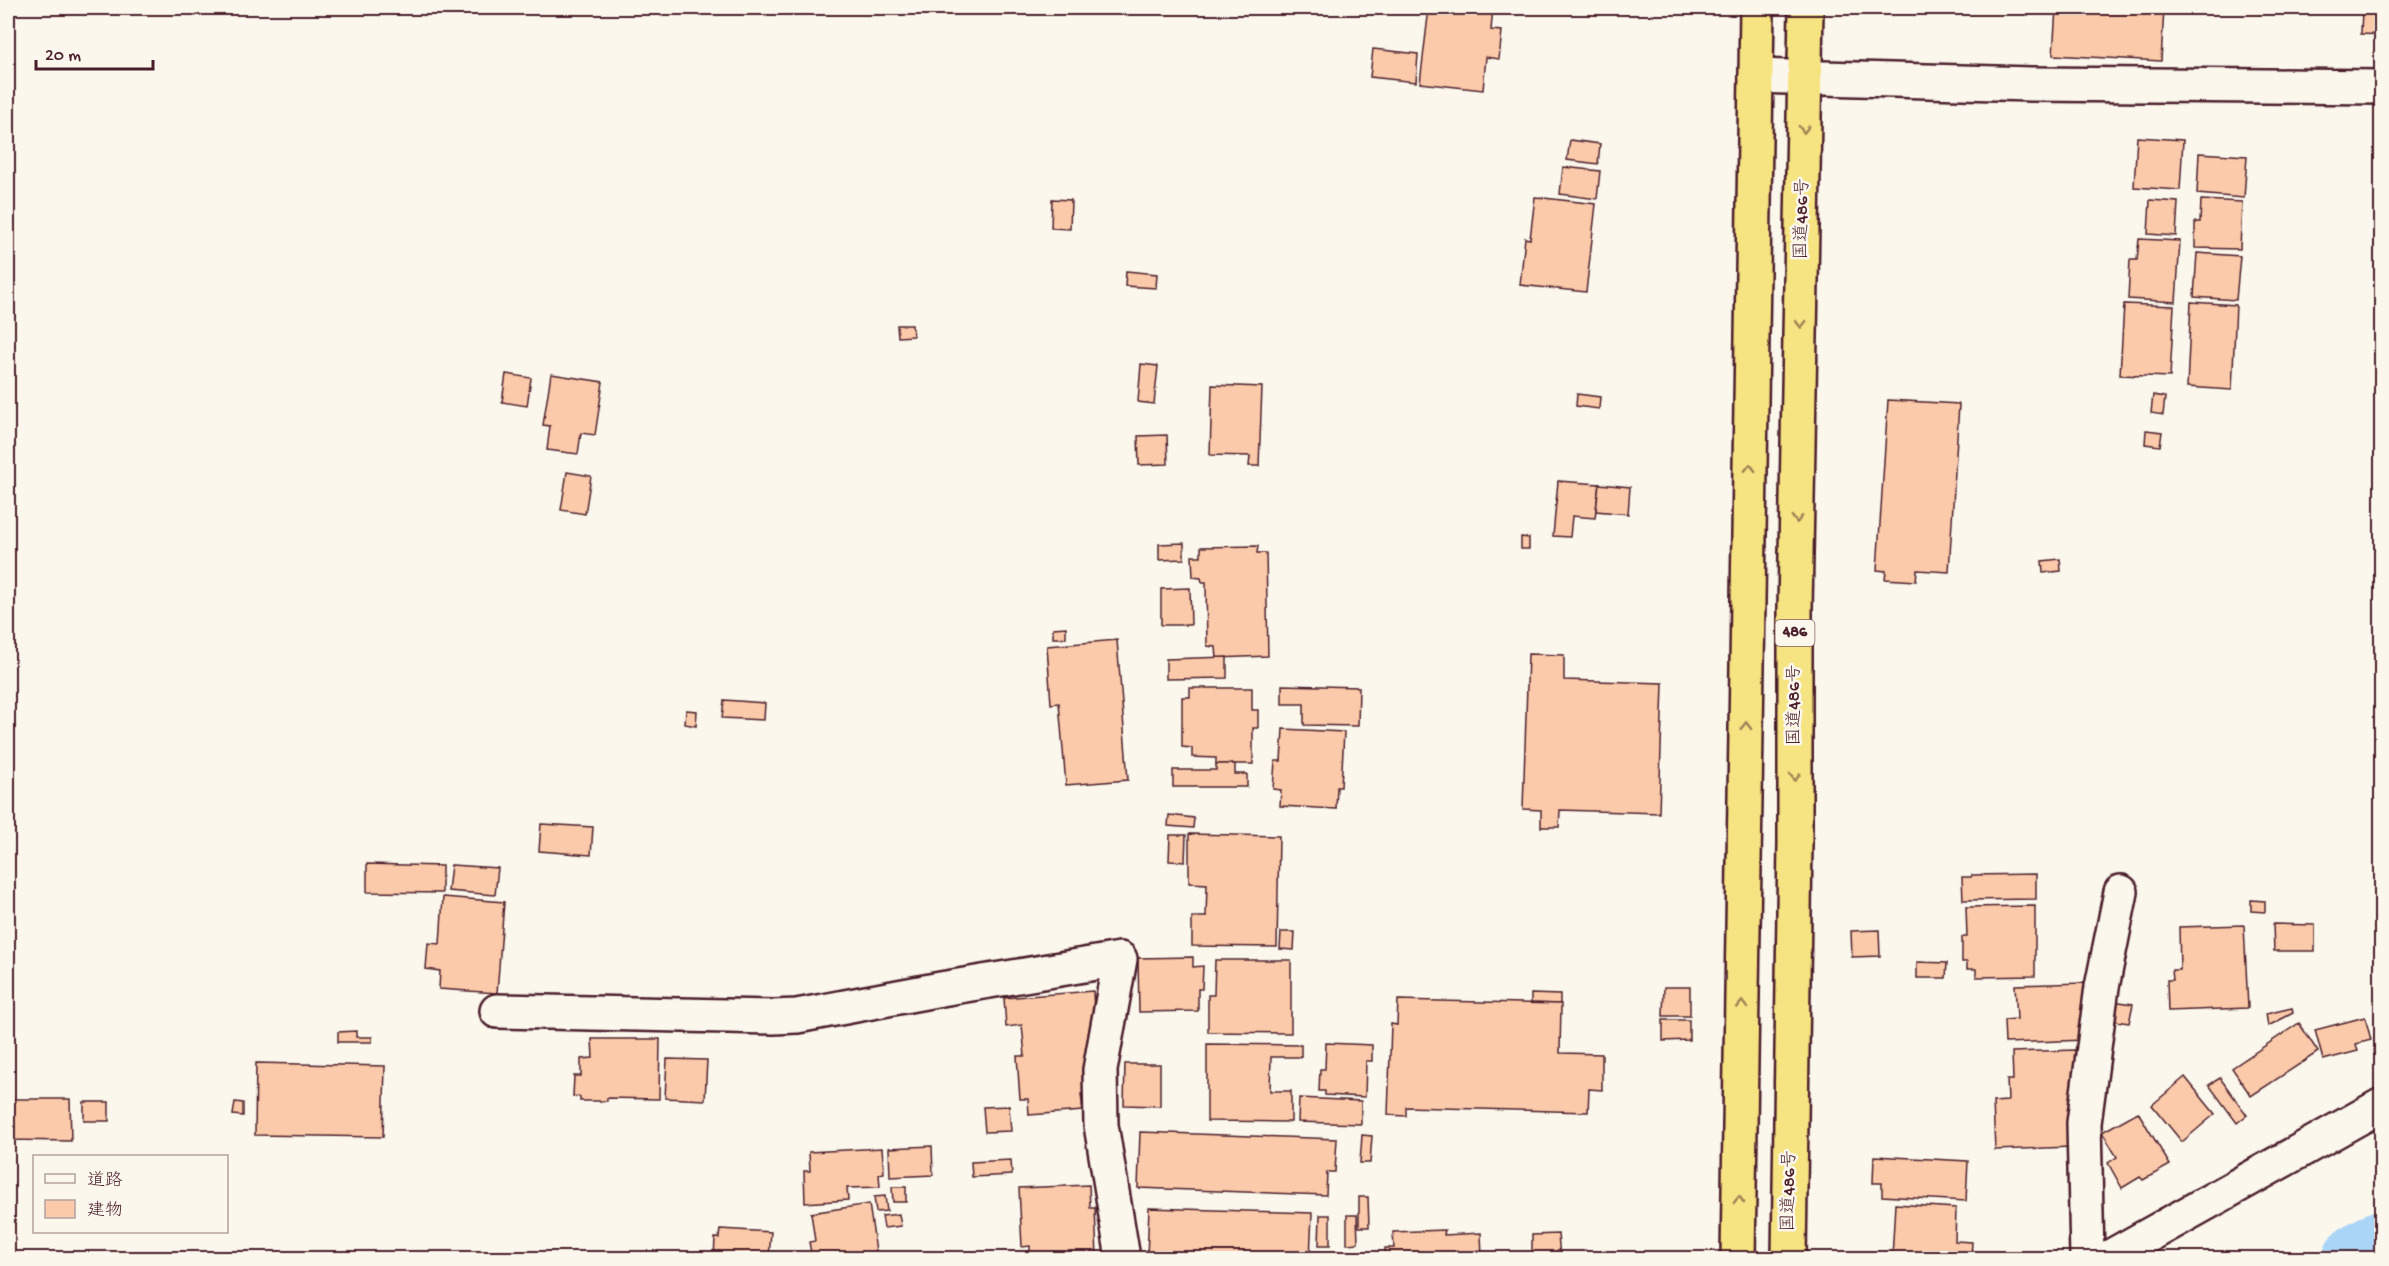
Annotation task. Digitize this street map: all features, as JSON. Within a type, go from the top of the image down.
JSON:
[{"type":"highway","points":[[1738,1258],[1757,8]]},
{"type":"highway","name":"国道486号","points":[[1789,1258],[1795,843],[1795,597],[1806,8]]},
{"type":"street","points":[[1756,76],[2031,84],[2382,87]]},
{"type":"street","points":[[2086,1258],[2084,1123],[2102,987],[2121,892]]},
{"type":"street","points":[[497,1011],[797,1016],[941,988],[1120,959],[1100,1070],[1101,1125],[1123,1258]]},
{"type":"street","points":[[2108,1258],[2382,1105]]},
{"type":"building","points":[[1429,8],[1493,8],[1491,30],[1502,31],[1499,59],[1486,57],[1483,90],[1420,83]]},
{"type":"building","points":[[1975,8],[2022,8],[2021,10]]},
{"type":"building","points":[[2056,8],[2164,8],[2161,61],[2053,55]]},
{"type":"building","points":[[2362,8],[2382,8],[2382,35],[2361,34]]},
{"type":"building","points":[[2378,42],[2382,42],[2382,74],[2377,74]]},
{"type":"building","points":[[1373,49],[1418,54],[1416,82],[1370,77]]},
{"type":"building","points":[[2137,137],[2183,140],[2180,190],[2134,187]]},
{"type":"building","points":[[1570,140],[1600,144],[1598,164],[1567,160]]},
{"type":"building","points":[[2199,153],[2247,156],[2244,198],[2197,194]]},
{"type":"building","points":[[1563,167],[1600,171],[1597,199],[1560,194]]},
{"type":"building","points":[[1535,197],[1596,204],[1586,292],[1520,285],[1525,238],[1530,239]]},
{"type":"building","points":[[1052,199],[1071,200],[1070,229],[1051,228]]},
{"type":"building","points":[[2150,200],[2178,202],[2176,236],[2148,234]]},
{"type":"building","points":[[2201,200],[2242,202],[2240,249],[2195,248],[2195,222],[2200,222]]},
{"type":"building","points":[[2139,239],[2180,241],[2176,302],[2128,299],[2130,260],[2137,260]]},
{"type":"building","points":[[2197,253],[2240,256],[2236,300],[2194,297]]},
{"type":"building","points":[[1126,271],[1157,274],[1156,288],[1125,286]]},
{"type":"building","points":[[2191,302],[2236,305],[2232,390],[2187,387]]},
{"type":"building","points":[[2124,304],[2174,306],[2170,377],[2120,375]]},
{"type":"building","points":[[897,325],[912,325],[913,336],[898,337]]},
{"type":"building","points":[[1141,364],[1158,366],[1154,404],[1138,402]]},
{"type":"building","points":[[506,374],[531,378],[527,406],[502,402]]},
{"type":"building","points":[[551,374],[603,382],[595,435],[581,433],[578,454],[547,450],[550,426],[543,425]]},
{"type":"building","points":[[1212,385],[1262,387],[1259,466],[1249,466],[1250,456],[1210,455]]},
{"type":"building","points":[[1577,394],[1600,397],[1599,409],[1576,406]]},
{"type":"building","points":[[2153,395],[2165,397],[2163,415],[2151,413]]},
{"type":"building","points":[[1888,400],[1959,404],[1949,572],[1917,570],[1916,581],[1885,579],[1886,571],[1877,570]]},
{"type":"building","points":[[2146,430],[2162,432],[2160,446],[2145,444]]},
{"type":"building","points":[[1167,435],[1168,464],[1139,465],[1138,436]]},
{"type":"building","points":[[567,472],[591,476],[585,514],[561,510]]},
{"type":"building","points":[[1558,481],[1599,484],[1595,518],[1572,516],[1570,537],[1553,536]]},
{"type":"building","points":[[1599,484],[1630,487],[1628,514],[1596,511]]},
{"type":"building","points":[[1521,537],[1529,538],[1529,549],[1521,549]]},
{"type":"building","points":[[1184,543],[1184,559],[1159,560],[1159,544]]},
{"type":"building","points":[[1258,546],[1257,553],[1266,553],[1268,656],[1217,658],[1216,647],[1207,646],[1206,582],[1202,582],[1201,578],[1193,577],[1192,556],[1201,556],[1201,547]]},
{"type":"building","points":[[2060,559],[2061,571],[2043,573],[2042,561]]},
{"type":"building","points":[[1190,588],[1191,625],[1161,625],[1161,589]]},
{"type":"building","points":[[1066,627],[1066,638],[1053,638],[1053,628]]},
{"type":"building","points":[[1117,640],[1128,780],[1066,785],[1059,703],[1051,704],[1047,646]]},
{"type":"building","points":[[1528,654],[1564,655],[1564,680],[1663,683],[1659,813],[1560,810],[1559,827],[1541,827],[1541,810],[1523,809]]},
{"type":"building","points":[[1227,657],[1227,678],[1166,679],[1166,659]]},
{"type":"building","points":[[1282,685],[1359,687],[1358,726],[1304,725],[1304,704],[1282,704]]},
{"type":"building","points":[[1190,688],[1252,688],[1252,710],[1258,710],[1258,728],[1253,728],[1253,764],[1216,764],[1216,758],[1192,757],[1192,748],[1182,747],[1182,697],[1190,697]]},
{"type":"building","points":[[724,700],[765,703],[764,720],[722,718]]},
{"type":"building","points":[[686,710],[697,711],[696,726],[685,724]]},
{"type":"building","points":[[1283,729],[1344,732],[1341,787],[1337,787],[1336,809],[1280,806],[1281,790],[1273,789],[1275,761],[1281,761]]},
{"type":"building","points":[[1216,764],[1235,764],[1235,774],[1247,774],[1247,787],[1173,787],[1173,770],[1216,770]]},
{"type":"building","points":[[1169,815],[1194,818],[1193,828],[1168,826]]},
{"type":"building","points":[[541,824],[593,827],[591,855],[539,851]]},
{"type":"building","points":[[1189,834],[1279,836],[1277,947],[1192,946],[1192,917],[1206,917],[1207,884],[1189,883]]},
{"type":"building","points":[[1170,835],[1186,835],[1185,862],[1169,861]]},
{"type":"building","points":[[367,864],[442,866],[442,893],[367,892]]},
{"type":"building","points":[[451,865],[498,868],[495,895],[448,891]]},
{"type":"building","points":[[2036,874],[2036,899],[1963,900],[1962,877]]},
{"type":"building","points":[[443,897],[504,902],[497,993],[439,989],[440,971],[426,969],[428,943],[440,944]]},
{"type":"building","points":[[2251,900],[2265,901],[2265,912],[2251,911]]},
{"type":"building","points":[[2035,906],[2035,976],[1976,977],[1976,969],[1967,969],[1967,962],[1962,962],[1962,937],[1967,937],[1966,907]]},
{"type":"building","points":[[2273,924],[2315,925],[2315,951],[2274,951]]},
{"type":"building","points":[[2244,925],[2248,1008],[2168,1011],[2167,980],[2173,980],[2172,970],[2180,970],[2179,927]]},
{"type":"building","points":[[1879,930],[1880,956],[1852,957],[1851,931]]},
{"type":"building","points":[[1281,932],[1295,932],[1294,950],[1280,949]]},
{"type":"building","points":[[1193,957],[1193,967],[1203,966],[1202,989],[1198,989],[1198,1011],[1139,1012],[1138,958]]},
{"type":"building","points":[[1215,960],[1291,960],[1291,1033],[1208,1032],[1208,995],[1214,995]]},
{"type":"building","points":[[1917,962],[1947,963],[1946,978],[1917,978]]},
{"type":"building","points":[[2084,983],[2086,1040],[2005,1043],[2004,1020],[2017,1019],[2015,985]]},
{"type":"building","points":[[1664,987],[1690,987],[1690,1016],[1663,1016]]},
{"type":"building","points":[[1093,991],[1094,1013],[1086,1094],[1081,1094],[1083,1111],[1029,1115],[1028,1099],[1020,1099],[1017,1056],[1025,1056],[1022,1025],[1006,1027],[1004,998]]},
{"type":"building","points":[[1531,994],[1560,995],[1560,1004],[1531,1003]]},
{"type":"building","points":[[1398,1000],[1561,1004],[1560,1053],[1602,1054],[1602,1090],[1589,1089],[1588,1112],[1406,1107],[1406,1116],[1388,1115],[1391,1024],[1397,1025]]},
{"type":"building","points":[[2112,1001],[2133,1004],[2129,1023],[2109,1020]]},
{"type":"building","points":[[2292,1008],[2293,1013],[2268,1026],[2266,1014]]},
{"type":"building","points":[[2365,1017],[2371,1040],[2356,1044],[2358,1051],[2323,1060],[2315,1030]]},
{"type":"building","points":[[1663,1020],[1689,1020],[1689,1040],[1663,1041]]},
{"type":"building","points":[[2299,1023],[2318,1052],[2251,1096],[2232,1068]]},
{"type":"building","points":[[356,1031],[356,1037],[372,1037],[372,1042],[338,1042],[338,1032]]},
{"type":"building","points":[[592,1039],[660,1039],[659,1099],[607,1098],[607,1101],[580,1101],[580,1097],[573,1096],[574,1076],[581,1076],[581,1059],[593,1058]]},
{"type":"building","points":[[1326,1043],[1372,1045],[1372,1061],[1366,1061],[1365,1097],[1325,1095],[1325,1091],[1319,1091],[1320,1069],[1325,1069]]},
{"type":"building","points":[[1207,1044],[1301,1045],[1301,1057],[1271,1057],[1270,1091],[1291,1091],[1291,1122],[1207,1121]]},
{"type":"building","points":[[2077,1050],[2079,1108],[2071,1147],[1995,1150],[1993,1102],[2008,1101],[2007,1080],[2013,1080],[2012,1052]]},
{"type":"building","points":[[667,1059],[707,1060],[705,1100],[665,1098]]},
{"type":"building","points":[[256,1063],[385,1066],[383,1137],[255,1135]]},
{"type":"building","points":[[1125,1064],[1160,1064],[1160,1106],[1124,1105]]},
{"type":"building","points":[[2185,1077],[2215,1114],[2182,1142],[2152,1105]]},
{"type":"building","points":[[2220,1078],[2247,1115],[2237,1123],[2209,1085]]},
{"type":"building","points":[[1299,1098],[1361,1101],[1361,1124],[1298,1122]]},
{"type":"building","points":[[8,1099],[70,1099],[71,1141],[8,1140]]},
{"type":"building","points":[[84,1102],[109,1102],[109,1121],[84,1121]]},
{"type":"building","points":[[235,1102],[243,1103],[243,1116],[233,1115]]},
{"type":"building","points":[[1009,1106],[1011,1131],[985,1132],[983,1107]]},
{"type":"building","points":[[2138,1112],[2170,1165],[2143,1180],[2140,1177],[2122,1188],[2108,1163],[2117,1157],[2102,1132]]},
{"type":"building","points":[[1140,1132],[1337,1139],[1335,1172],[1327,1172],[1326,1195],[1138,1188]]},
{"type":"building","points":[[1362,1135],[1372,1136],[1370,1163],[1360,1163]]},
{"type":"building","points":[[932,1146],[933,1175],[890,1177],[889,1148]]},
{"type":"building","points":[[882,1148],[884,1173],[879,1174],[880,1187],[847,1188],[848,1200],[805,1203],[804,1171],[810,1171],[809,1152]]},
{"type":"building","points":[[1874,1156],[1968,1161],[1966,1201],[1882,1196],[1882,1183],[1873,1183]]},
{"type":"building","points":[[1011,1160],[1012,1175],[972,1177],[971,1162]]},
{"type":"building","points":[[1089,1185],[1090,1208],[1095,1208],[1097,1258],[1030,1258],[1030,1246],[1022,1247],[1019,1188]]},
{"type":"building","points":[[892,1187],[906,1187],[906,1202],[893,1202]]},
{"type":"building","points":[[885,1196],[887,1211],[876,1212],[874,1197]]},
{"type":"building","points":[[1359,1197],[1368,1197],[1369,1227],[1359,1227]]},
{"type":"building","points":[[869,1204],[877,1258],[812,1258],[809,1242],[815,1241],[811,1213]]},
{"type":"building","points":[[1895,1204],[1956,1208],[1955,1241],[1972,1242],[1971,1258],[1892,1258]]},
{"type":"building","points":[[1149,1208],[1312,1213],[1310,1258],[1147,1258]]},
{"type":"building","points":[[899,1214],[901,1226],[884,1228],[882,1216]]},
{"type":"building","points":[[1320,1215],[1330,1215],[1330,1245],[1319,1245]]},
{"type":"building","points":[[1347,1215],[1357,1215],[1358,1243],[1347,1244]]},
{"type":"building","points":[[720,1229],[771,1232],[769,1258],[714,1258],[715,1238],[719,1238]]},
{"type":"building","points":[[1445,1230],[1444,1235],[1481,1233],[1482,1258],[1385,1258],[1385,1248],[1394,1248],[1393,1232]]},
{"type":"building","points":[[1558,1234],[1560,1258],[1527,1258],[1527,1254],[1532,1254],[1532,1235]]},
{"type":"waterway","points":[[2358,1258],[2382,1245]]}]
